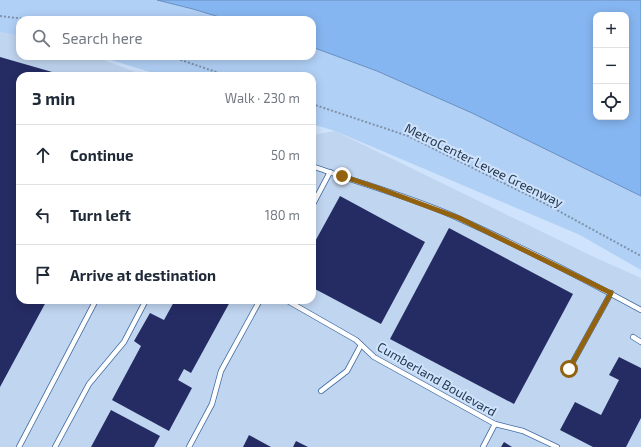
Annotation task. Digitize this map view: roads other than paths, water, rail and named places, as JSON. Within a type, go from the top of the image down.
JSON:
[{"type":"lane","points":[[316,167],[378,188],[459,218],[611,293],[641,310]]},
{"type":"lane","points":[[316,198],[330,172]]},
{"type":"lane","points":[[569,369],[611,293]]},
{"type":"lane","points":[[19,447],[94,304]]},
{"type":"lane","points":[[56,447],[90,384],[124,342],[144,304]]},
{"type":"lane","points":[[189,447],[212,404],[221,371],[258,304]]},
{"type":"lane","name":"Cumberland Boulevard","points":[[293,304],[351,336],[374,357],[495,424],[483,447]]},
{"type":"lane","points":[[633,337],[641,342]]},
{"type":"lane","points":[[321,391],[347,371],[361,345]]},
{"type":"lane","points":[[495,424],[523,431],[558,447]]}]
